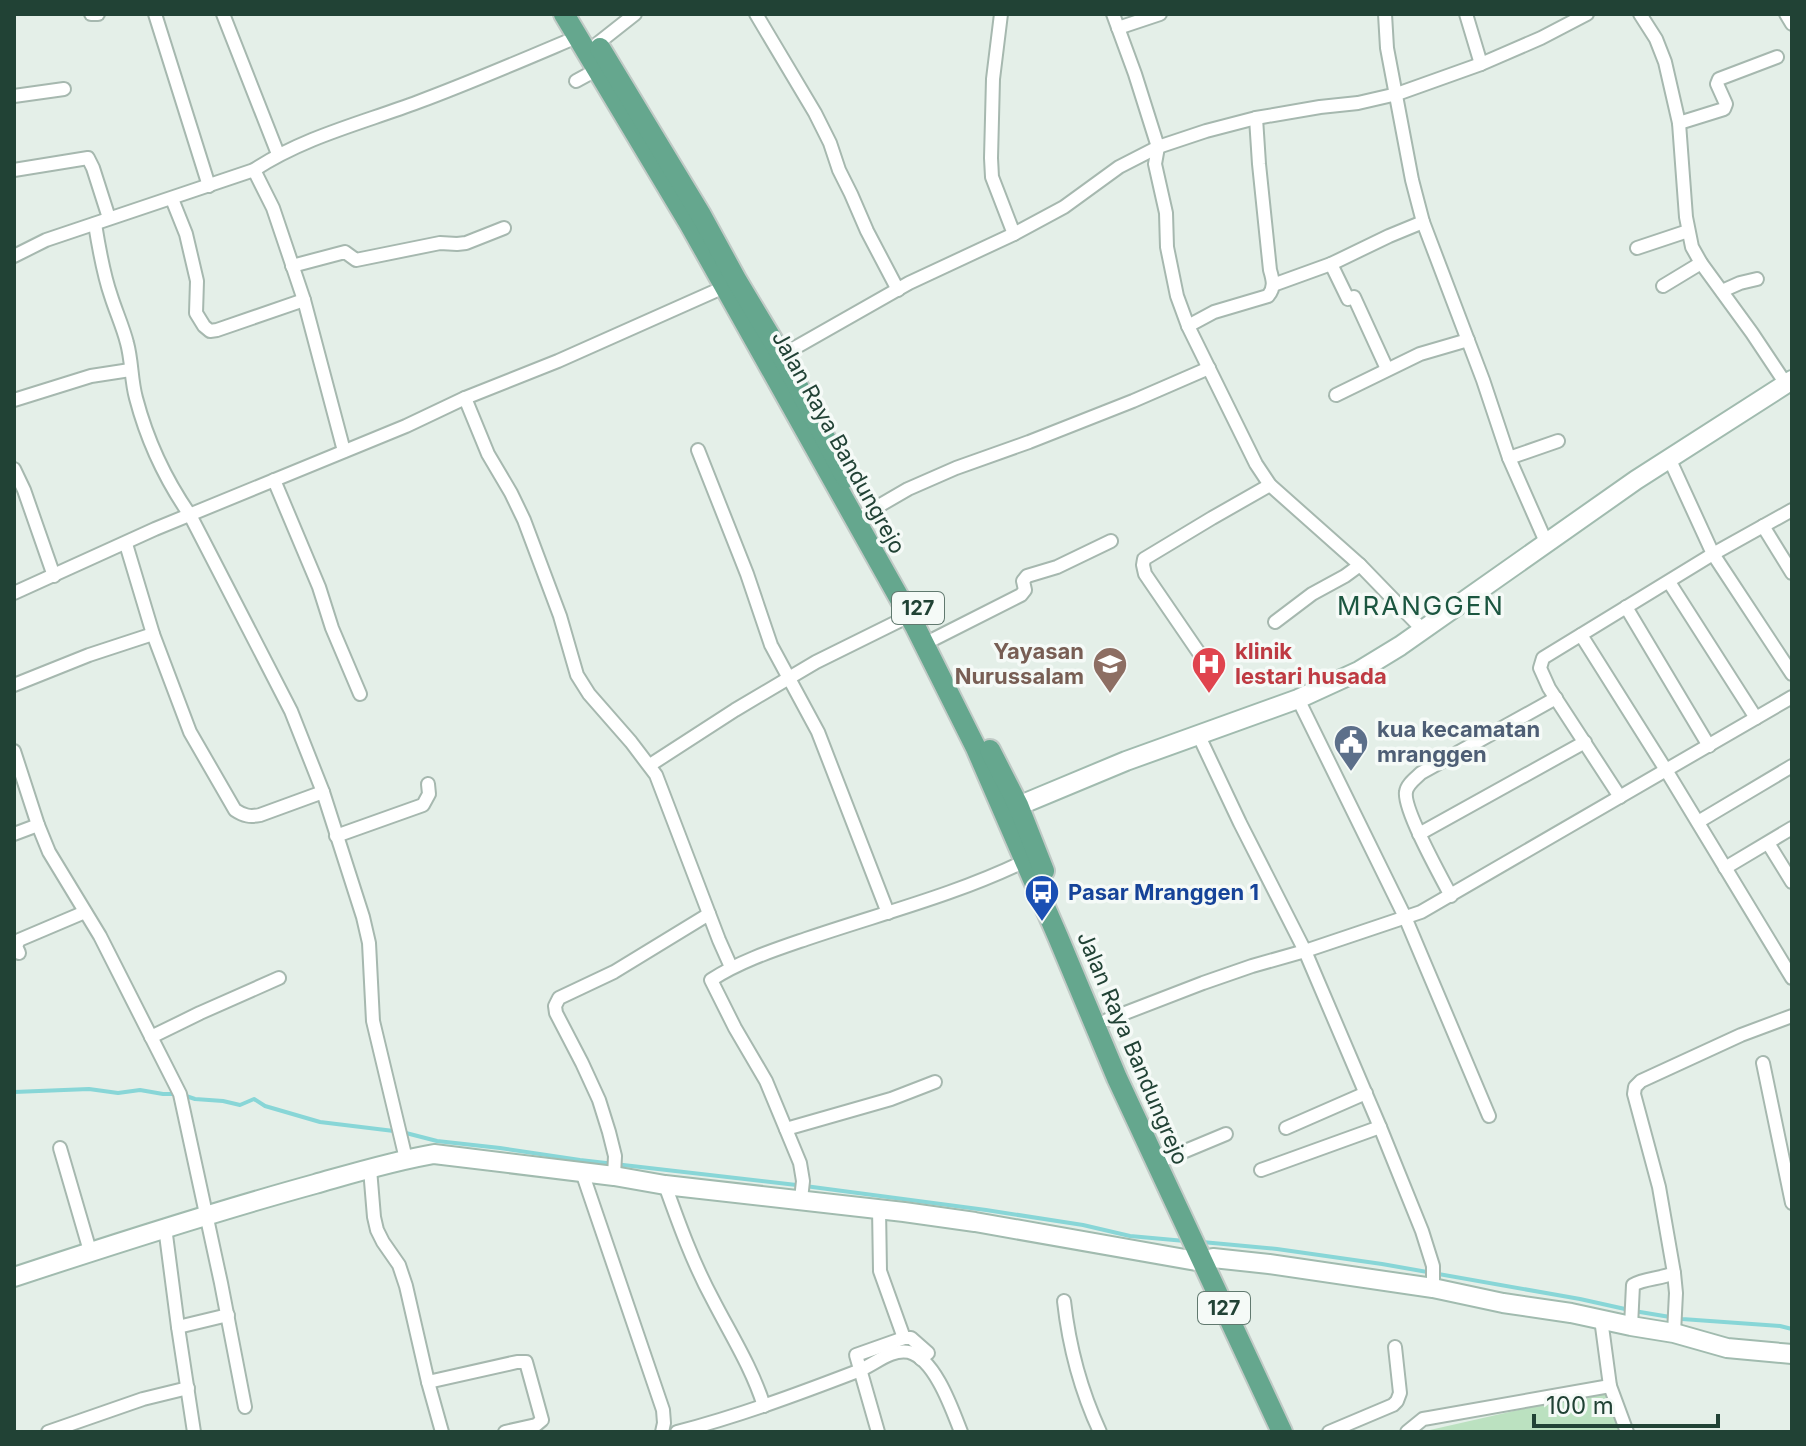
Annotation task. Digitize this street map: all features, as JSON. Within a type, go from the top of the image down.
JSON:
[{"type":"main road","name":"Jalan Raya Bandungrejo","points":[[564,14],[701,215],[731,284],[934,639],[955,693],[1011,809],[1074,960],[1117,1078],[1193,1229],[1282,1426]]},
{"type":"main road","name":"Jalan Raya Bandungrejo","points":[[579,14],[597,44],[606,73]]},
{"type":"main road","name":"Jalan Raya Bandungrejo","points":[[775,359],[909,616],[955,693]]},
{"type":"main road","points":[[1011,809],[1126,761],[1298,699],[1359,671],[1400,646],[1669,458],[1789,382]]},
{"type":"main road","name":"Jalan Raya Bandungrejo","points":[[1011,809],[1025,861],[1107,1020],[1193,1229]]},
{"type":"main road","points":[[14,1277],[165,1227],[370,1169],[404,1150],[614,1174],[665,1185],[879,1208],[1205,1256],[1433,1284],[1503,1303],[1601,1319],[1674,1321],[1727,1348],[1792,1354]]},
{"type":"street","points":[[91,14],[98,14]]},
{"type":"street","points":[[155,14],[209,186]]},
{"type":"street","points":[[223,14],[278,154]]},
{"type":"street","points":[[597,44],[635,14]]},
{"type":"street","points":[[756,14],[815,113],[867,231],[898,290]]},
{"type":"street","points":[[1001,14],[993,79],[992,177],[1014,234]]},
{"type":"street","points":[[1113,14],[1158,147],[1155,164],[1166,213],[1167,247],[1177,296],[1188,326],[1256,464],[1270,485],[1360,565],[1423,630]]},
{"type":"street","points":[[1118,28],[1160,14]]},
{"type":"street","points":[[1385,14],[1387,48],[1423,222],[1509,458],[1546,542]]},
{"type":"street","points":[[1466,14],[1481,64]]},
{"type":"street","points":[[775,359],[898,290],[1064,207],[1119,167],[1158,147],[1256,118],[1397,94],[1481,64],[1587,14]]},
{"type":"street","points":[[1640,14],[1656,39],[1665,62],[1679,123],[1692,247],[1789,382]]},
{"type":"street","points":[[1786,14],[1792,24]]},
{"type":"street","points":[[14,256],[46,240],[254,170],[278,154],[334,130],[485,76],[577,37]]},
{"type":"street","points":[[1679,123],[1723,110],[1726,104],[1718,87],[1719,79],[1777,57]]},
{"type":"street","points":[[576,81],[606,73]]},
{"type":"street","points":[[14,96],[64,89]]},
{"type":"street","points":[[1188,326],[1214,312],[1268,296],[1272,292],[1256,118]]},
{"type":"street","points":[[14,170],[88,158],[109,218]]},
{"type":"street","points":[[254,170],[273,208],[304,300],[344,451]]},
{"type":"street","points":[[172,199],[186,234],[197,281],[196,313],[210,331],[304,300]]},
{"type":"street","points":[[1273,285],[1331,264],[1423,222]]},
{"type":"street","points":[[95,224],[103,270],[129,348],[136,399],[151,445],[291,711],[323,792],[369,943],[373,1021],[404,1150]]},
{"type":"street","points":[[292,266],[345,252],[356,260],[429,245],[466,243],[504,228]]},
{"type":"street","points":[[1637,248],[1688,231]]},
{"type":"street","points":[[1663,286],[1701,263]]},
{"type":"street","points":[[1331,264],[1348,299],[1354,297],[1387,369]]},
{"type":"street","points":[[1722,291],[1757,279]]},
{"type":"street","points":[[14,593],[731,284]]},
{"type":"street","points":[[1336,395],[1420,354],[1468,340]]},
{"type":"street","points":[[865,514],[908,489],[956,468],[1133,401],[1209,368]]},
{"type":"street","points":[[14,400],[91,376],[130,370]]},
{"type":"street","points":[[465,398],[488,454],[524,520],[560,616],[577,675],[656,775],[731,967]]},
{"type":"street","points":[[1509,458],[1558,441]]},
{"type":"street","points":[[698,450],[747,574],[771,645],[818,732],[888,913]]},
{"type":"street","points":[[1669,458],[1713,554],[1792,674]]},
{"type":"street","points":[[14,469],[54,576]]},
{"type":"street","points":[[274,480],[360,694]]},
{"type":"street","points":[[1210,669],[1145,574],[1144,559],[1270,485]]},
{"type":"street","points":[[1620,797],[1556,698],[1543,676],[1540,663],[1543,658],[1713,554],[1792,510]]},
{"type":"street","points":[[1763,526],[1792,573]]},
{"type":"street","points":[[934,639],[1021,595],[1027,576],[1057,567],[1111,541]]},
{"type":"street","points":[[126,544],[153,634],[190,732],[235,810],[251,817],[323,792]]},
{"type":"street","points":[[1275,622],[1312,594],[1360,565]]},
{"type":"street","points":[[1669,582],[1756,718]]},
{"type":"street","points":[[1626,607],[1709,746]]},
{"type":"street","points":[[650,765],[789,678],[909,616]]},
{"type":"street","points":[[14,685],[153,634]]},
{"type":"street","points":[[1581,635],[1792,978]]},
{"type":"street","points":[[1107,1020],[1252,966],[1421,912],[1792,697]]},
{"type":"street","points":[[1451,896],[1419,834],[1405,793],[1409,784],[1421,773],[1556,698]]},
{"type":"street","points":[[1298,699],[1405,917],[1489,1116]]},
{"type":"street","points":[[1198,734],[1305,951],[1366,1093],[1419,1222],[1433,1266],[1433,1284]]},
{"type":"street","points":[[1419,834],[1585,742]]},
{"type":"street","points":[[14,751],[49,852],[100,936],[180,1094],[245,1407]]},
{"type":"street","points":[[1698,822],[1792,766]]},
{"type":"street","points":[[336,836],[423,805],[429,794],[428,784]]},
{"type":"street","points":[[14,834],[38,825]]},
{"type":"street","points":[[1725,868],[1792,828]]},
{"type":"street","points":[[1768,843],[1792,882]]},
{"type":"street","points":[[801,1199],[803,1181],[800,1163],[766,1081],[711,980],[731,967],[989,879],[1025,861]]},
{"type":"street","points":[[19,953],[16,946],[19,940],[85,912]]},
{"type":"street","points":[[614,1174],[615,1156],[599,1100],[556,1013],[556,1002],[614,972],[709,914]]},
{"type":"street","points":[[151,1037],[279,978]]},
{"type":"street","points":[[1674,1321],[1674,1273],[1659,1187],[1634,1094],[1635,1087],[1673,1065],[1792,1016]]},
{"type":"street","points":[[1763,1063],[1792,1203]]},
{"type":"street","points":[[786,1129],[891,1099],[935,1082]]},
{"type":"street","points":[[1286,1128],[1366,1093]]},
{"type":"street","points":[[1261,1170],[1380,1127]]},
{"type":"street","points":[[1166,1159],[1226,1134]]},
{"type":"street","points":[[60,1148],[90,1251]]},
{"type":"street","points":[[370,1169],[377,1230],[399,1265],[406,1286],[442,1432]]},
{"type":"street","points":[[582,1172],[663,1410],[662,1432]]},
{"type":"street","points":[[665,1185],[691,1253],[758,1385],[764,1406]]},
{"type":"street","points":[[879,1208],[880,1271],[904,1338]]},
{"type":"street","points":[[165,1227],[194,1432]]},
{"type":"street","points":[[1631,1318],[1635,1282],[1655,1280],[1674,1273]]},
{"type":"street","points":[[1064,1301],[1074,1359],[1100,1432]]},
{"type":"street","points":[[178,1327],[228,1315]]},
{"type":"street","points":[[1601,1319],[1610,1386],[1627,1432]]},
{"type":"street","points":[[878,1432],[856,1355],[911,1338],[928,1353],[921,1359]]},
{"type":"street","points":[[1329,1432],[1397,1401],[1400,1393],[1395,1347]]},
{"type":"street","points":[[677,1432],[732,1418],[862,1370],[898,1352],[912,1353],[921,1359],[939,1381],[961,1432]]},
{"type":"street","points":[[428,1382],[526,1362],[542,1420],[536,1425],[505,1432]]},
{"type":"street","points":[[1407,1432],[1423,1419],[1610,1386]]},
{"type":"street","points":[[48,1432],[143,1399],[188,1388]]},
{"type":"street","points":[[732,1418],[736,1432]]},
{"type":"green space","points":[[1607,1390],[1620,1432],[1421,1432]]},
{"type":"waterway","points":[[14,1092],[89,1089],[118,1093],[140,1090],[240,1105],[254,1099],[265,1106],[320,1122],[402,1132],[437,1141],[986,1210],[1083,1225],[1130,1236],[1185,1241]]},
{"type":"waterway","points":[[1202,1242],[1382,1264],[1682,1319],[1792,1329]]},
{"type":"place","name":"Yayasan Nurussalam","points":[[1110,695]]},
{"type":"place","name":"klinik lestari husada","points":[[1209,695]]},
{"type":"place","name":"kua kecamatan mranggen","points":[[1351,773]]},
{"type":"place","name":"Pasar Mranggen 1","points":[[1042,923]]},
{"type":"district","name":"MRANGGEN","points":[[1421,606]]}]
